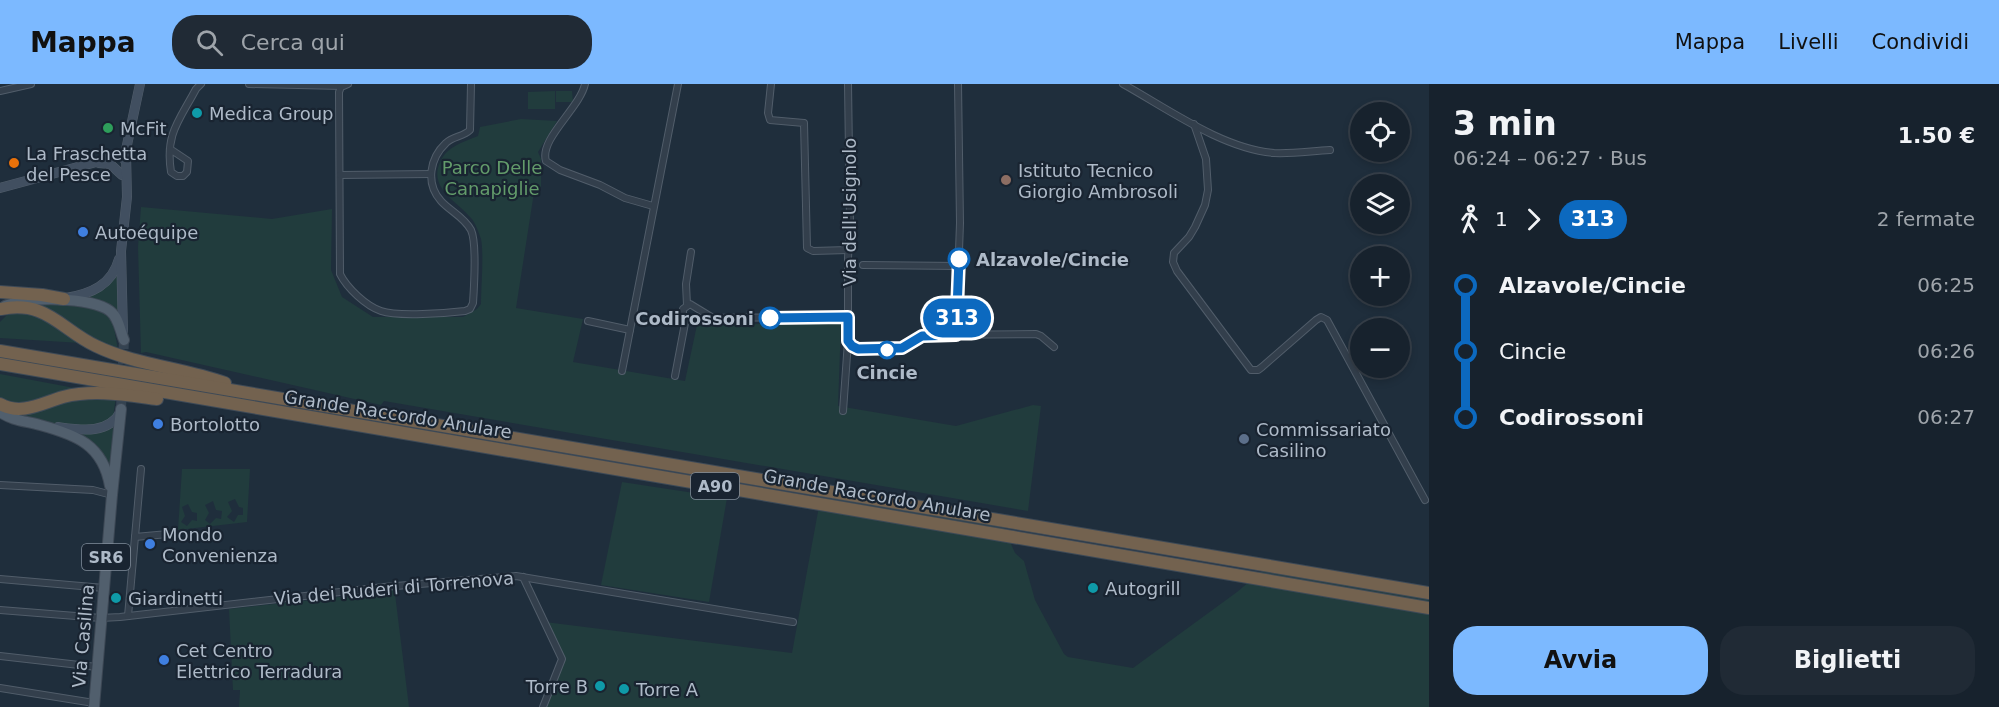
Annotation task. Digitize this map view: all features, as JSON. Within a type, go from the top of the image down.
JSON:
[{"type":"highway","points":[[0,292],[64,298]]},
{"type":"highway","points":[[1,309],[20,306],[33,308],[50,316],[102,349],[209,378],[254,394]]},
{"type":"highway","name":"Grande Raccordo Anulare","points":[[0,351],[1429,593]]},
{"type":"highway","name":"Grande Raccordo Anulare","points":[[0,364],[1429,608]]},
{"type":"highway","points":[[0,404],[7,408],[20,409],[74,394],[103,392],[255,415],[276,412]]},
{"type":"main road","points":[[122,230],[120,212],[122,175],[140,84]]},
{"type":"main road","points":[[0,188],[126,154]]},
{"type":"main road","points":[[124,340],[121,251],[127,183],[126,154]]},
{"type":"main road","points":[[94,163],[110,165],[122,175]]},
{"type":"main road","points":[[1,309],[19,301],[87,294],[104,284],[115,270],[121,251]]},
{"type":"main road","points":[[64,298],[96,304],[110,311],[116,319],[124,340]]},
{"type":"main road","points":[[41,425],[95,429],[114,422],[122,409]]},
{"type":"main road","name":"Via Casilina","points":[[94,705],[112,495],[122,409]]},
{"type":"main road","name":"Via Casilina","points":[[0,412],[13,419],[41,425],[88,444],[98,454],[108,476],[112,495]]},
{"type":"street","points":[[0,91],[31,84]]},
{"type":"street","points":[[170,149],[188,161],[187,172],[183,176],[177,176],[171,172],[170,149],[174,128],[197,87],[201,84]]},
{"type":"street","points":[[249,84],[345,85]]},
{"type":"street","points":[[345,85],[339,91],[338,265],[341,276],[370,305],[383,312],[431,313],[465,311],[471,307],[473,300],[472,234],[464,221],[437,196],[431,174],[434,160],[444,144],[470,130],[471,84]]},
{"type":"street","points":[[585,84],[580,100],[547,144],[544,157],[547,162],[560,170],[600,185],[627,199],[653,206]]},
{"type":"street","points":[[622,371],[678,84]]},
{"type":"street","points":[[771,84],[768,115],[770,120],[804,123],[807,248],[813,251],[848,250]]},
{"type":"street","name":"Via dell'Usignolo","points":[[843,411],[844,370],[848,341],[850,222],[848,84]]},
{"type":"street","points":[[956,335],[958,84]]},
{"type":"street","points":[[1123,84],[1194,124],[1232,142],[1259,151],[1283,153],[1330,150]]},
{"type":"street","points":[[1194,124],[1206,159],[1208,195],[1195,227],[1174,253],[1173,262],[1176,269],[1251,370],[1258,370],[1262,367],[1316,320],[1322,317],[1327,320],[1425,500]]},
{"type":"street","points":[[339,175],[431,174]]},
{"type":"street","points":[[675,376],[686,318],[682,312],[687,305],[686,284],[691,252]]},
{"type":"street","points":[[863,265],[958,266]]},
{"type":"street","points":[[687,305],[694,305],[713,318]]},
{"type":"street","points":[[686,318],[848,317]]},
{"type":"street","points":[[588,321],[630,330]]},
{"type":"street","points":[[848,341],[855,348],[884,350],[903,348],[925,335],[1035,334],[1054,346]]},
{"type":"street","points":[[128,616],[141,469]]},
{"type":"street","points":[[0,485],[93,490],[112,495]]},
{"type":"street","points":[[135,537],[168,534]]},
{"type":"street","points":[[523,577],[562,659],[543,707]]},
{"type":"street","name":"Via dei Ruderi di Torrenova","points":[[0,610],[101,618],[376,587],[523,577],[793,622]]},
{"type":"street","points":[[0,579],[104,588]]},
{"type":"street","points":[[0,656],[97,667]]},
{"type":"street","points":[[0,688],[94,705]]},
{"type":"green space","points":[[555,91],[555,109],[528,109],[528,92]]},
{"type":"green space","points":[[556,91],[572,91],[573,102],[556,102]]},
{"type":"green space","name":"Parco Delle Canapiglie","points":[[521,119],[557,121],[538,152],[541,159],[541,187],[535,186],[516,308],[583,319],[573,362],[685,381],[697,325],[841,323],[838,406],[956,426],[1033,405],[1041,406],[1028,511],[384,401],[381,405],[146,352],[141,353],[138,247],[141,207],[272,219],[332,209],[331,270],[342,297],[373,317],[463,317],[477,309],[481,304],[481,239],[477,228],[466,212],[442,188],[437,174],[439,165],[449,150],[478,136],[480,127]]},
{"type":"green space","points":[[119,270],[119,318],[84,299],[105,289]]},
{"type":"green space","points":[[27,302],[96,306],[112,317],[118,350],[111,349]]},
{"type":"green space","points":[[9,313],[41,314],[81,343],[0,338],[0,322]]},
{"type":"green space","points":[[0,374],[80,389],[23,407],[0,400]]},
{"type":"green space","points":[[78,395],[116,396],[113,418],[103,424],[90,427],[61,426],[31,419],[7,410]]},
{"type":"green space","points":[[118,423],[112,474],[80,434],[99,433]]},
{"type":"green space","points":[[182,469],[250,469],[247,522],[178,530]],"holes":[[[235,499],[239,507],[243,508],[243,515],[238,515],[234,522],[227,517],[232,511],[228,502]],[[213,501],[216,510],[222,511],[221,519],[216,518],[210,524],[205,520],[209,513],[205,505]],[[188,504],[192,512],[197,513],[197,521],[192,520],[187,526],[181,522],[185,516],[182,507]]]},
{"type":"green space","points":[[622,482],[727,498],[709,602],[601,585]]},
{"type":"green space","points":[[822,490],[1001,521],[1015,553],[1024,561],[1035,600],[1064,654],[1068,657],[1133,668],[1237,592],[1268,566],[1429,590],[1429,707],[543,707],[562,661],[545,622],[792,653]]},
{"type":"green space","points":[[394,586],[409,707],[239,707],[240,690],[233,690],[229,609],[376,593],[376,587]]},
{"type":"tunnel","points":[[121,409],[124,340]]},
{"type":"bus line","name":"313","points":[[770,318],[848,317],[848,341],[855,348],[868,350],[902,348],[925,335],[956,335],[959,259]]},
{"type":"place","name":"Medica Group","points":[[197,113]]},
{"type":"place","name":"McFit","points":[[108,128]]},
{"type":"place","name":"La Fraschetta del Pesce","points":[[14,163]]},
{"type":"place","name":"Istituto Tecnico Giorgio Ambrosoli","points":[[1006,180]]},
{"type":"place","name":"Autoéquipe","points":[[83,232]]},
{"type":"place","name":"Alzavole/Cincie","points":[[959,259]]},
{"type":"place","name":"Codirossoni","points":[[770,318]]},
{"type":"place","name":"Cincie","points":[[887,350]]},
{"type":"place","name":"Bortolotto","points":[[158,424]]},
{"type":"place","name":"Commissariato Casilino","points":[[1244,439]]},
{"type":"place","name":"Mondo Convenienza","points":[[150,544]]},
{"type":"place","name":"Autogrill","points":[[1093,588]]},
{"type":"place","name":"Giardinetti","points":[[116,598]]},
{"type":"place","name":"Cet Centro Elettrico Terradura","points":[[164,660]]},
{"type":"place","name":"Torre B","points":[[600,686]]},
{"type":"place","name":"Torre A","points":[[624,689]]}]
